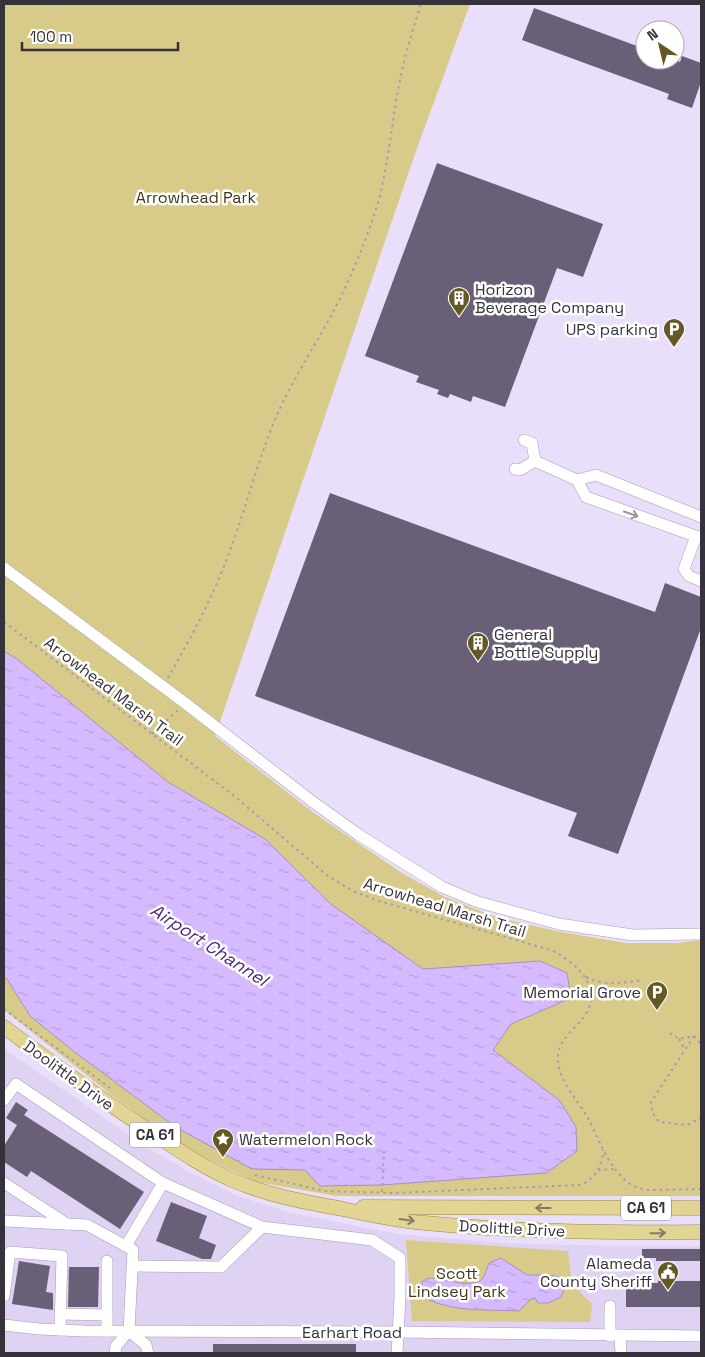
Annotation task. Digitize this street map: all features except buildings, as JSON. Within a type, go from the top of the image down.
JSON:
[{"type":"main road","name":"Doolittle Drive","points":[[4,1028],[116,1108],[202,1164],[259,1191],[324,1206],[424,1223],[580,1232],[701,1232]]},
{"type":"main road","name":"Doolittle Drive","points":[[324,1206],[701,1208]]},
{"type":"street","points":[[524,440],[532,443],[534,461]]},
{"type":"street","points":[[516,469],[520,470],[534,461]]},
{"type":"street","points":[[534,461],[576,480],[586,497],[699,537],[684,569],[689,576],[701,581]]},
{"type":"street","points":[[576,480],[596,475],[701,517]]},
{"type":"street","points":[[4,568],[313,802],[359,835],[442,887],[478,902],[559,924],[632,935],[701,934]]},
{"type":"street","points":[[4,1100],[16,1084],[163,1183],[262,1227],[372,1240],[400,1258],[397,1353]]},
{"type":"street","points":[[4,1183],[67,1224]]},
{"type":"street","points":[[126,1246],[163,1183]]},
{"type":"street","points":[[4,1221],[87,1225],[133,1250],[129,1331],[116,1346],[115,1353]]},
{"type":"street","points":[[133,1266],[221,1267],[262,1227]]},
{"type":"street","points":[[4,1296],[10,1252],[62,1256],[60,1330]]},
{"type":"street","points":[[106,1331],[107,1261]]},
{"type":"street","points":[[610,1306],[615,1336],[621,1353]]},
{"type":"street","points":[[60,1314],[107,1315]]},
{"type":"street","name":"Earhart Road","points":[[4,1325],[60,1330],[106,1331],[701,1336]]},
{"type":"street","points":[[129,1331],[146,1345],[148,1353]]},
{"type":"path","points":[[163,687],[213,594],[237,530],[263,449],[282,404],[335,307],[364,241],[379,199],[389,152],[400,81],[409,42],[421,4]]},
{"type":"path","name":"Arrowhead Marsh Trail","points":[[4,622],[233,795],[328,876],[353,891],[378,902],[551,950],[577,966],[586,977]]},
{"type":"path","points":[[152,734],[185,704]]},
{"type":"path","points":[[586,977],[600,983],[643,980]]},
{"type":"path","points":[[586,977],[591,1002],[588,1011],[568,1033],[561,1045],[557,1058],[559,1070],[589,1120],[603,1150],[615,1169],[628,1183],[640,1189],[701,1189]]},
{"type":"path","points":[[4,1009],[115,1092]]},
{"type":"path","points":[[670,1033],[679,1038],[685,1050]]},
{"type":"path","points":[[679,1038],[694,1036]]},
{"type":"path","points":[[694,1036],[701,1044]]},
{"type":"path","points":[[694,1036],[651,1102],[652,1112],[660,1122],[686,1125],[701,1118]]},
{"type":"path","points":[[701,1058],[701,1064]]},
{"type":"path","points":[[248,1173],[324,1191],[394,1193],[580,1185],[589,1180],[598,1170],[603,1157],[603,1150]]},
{"type":"path","points":[[382,1192],[384,1152]]},
{"type":"path","points":[[598,1170],[615,1169]]},
{"type":"shaded area","points":[[4,1049],[150,1149],[193,1174],[238,1196],[291,1213],[397,1234],[502,1243],[701,1246],[701,1353],[4,1353]]},
{"type":"green space","name":"Arrowhead Park","points":[[4,4],[470,4],[416,151],[215,736],[314,813],[402,873],[443,896],[496,917],[561,932],[626,943],[678,943],[701,940],[701,1196],[336,1196],[257,1182],[193,1153],[113,1096],[4,1010]]},
{"type":"green space","name":"Scott Lindsey Park","points":[[406,1240],[568,1251],[572,1284],[592,1304],[590,1322],[412,1321]]},
{"type":"water","name":"Airport Channel","points":[[4,651],[17,659],[168,782],[265,839],[332,905],[423,969],[540,961],[567,973],[571,998],[511,1024],[493,1050],[560,1101],[576,1127],[577,1151],[546,1173],[382,1185],[320,1186],[305,1170],[252,1169],[177,1128],[76,1053],[30,1016],[4,977]]},
{"type":"water","points":[[501,1258],[527,1275],[559,1277],[565,1286],[561,1297],[548,1303],[538,1303],[535,1298],[531,1299],[519,1311],[482,1310],[446,1306],[422,1297],[419,1291],[423,1281],[429,1278],[466,1283],[479,1281],[483,1278],[489,1263]]},
{"type":"place","name":"Horizon Beverage Company","points":[[459,317]]},
{"type":"place","name":"UPS parking","points":[[674,348]]},
{"type":"place","name":"General Bottle Supply","points":[[478,662]]},
{"type":"place","name":"Memorial Grove","points":[[657,1011]]},
{"type":"place","name":"Watermelon Rock","points":[[223,1158]]},
{"type":"place","name":"Alameda County Sheriff","points":[[668,1291]]}]
